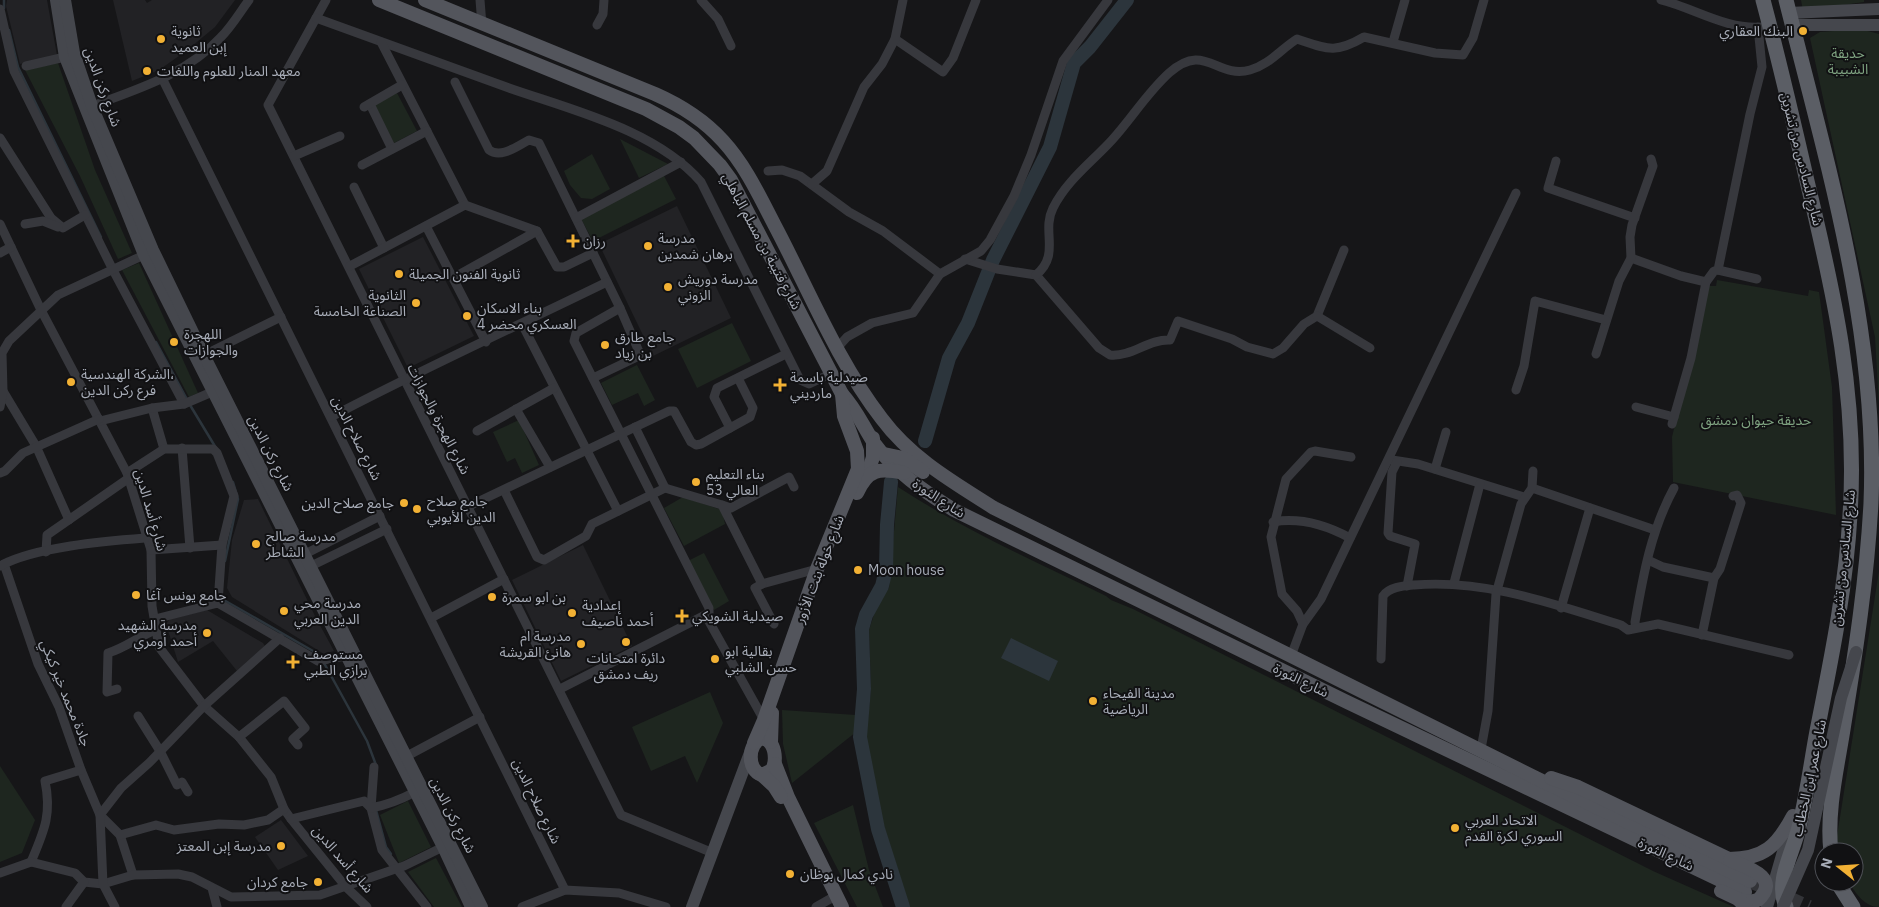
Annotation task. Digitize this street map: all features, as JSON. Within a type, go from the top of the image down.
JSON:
[{"type":"highway","name":"شارع السادس من تشرين","points":[[1763,0],[1764,26],[1831,277],[1846,363],[1851,424],[1850,515],[1833,650],[1815,742]]},
{"type":"highway","name":"شارع السادس من تشرين","points":[[1789,13],[1852,274],[1871,418],[1874,523],[1833,796]]},
{"type":"highway","points":[[1784,907],[1782,882],[1798,830],[1815,742]]},
{"type":"highway","points":[[1810,775],[1810,797],[1802,840],[1802,844],[1808,850],[1818,848],[1821,844],[1833,796]]},
{"type":"highway","points":[[1831,842],[1833,796]]},
{"type":"highway","points":[[1843,892],[1852,907]]},
{"type":"main road","name":"شارع ركن الدين","points":[[56,0],[65,57],[144,255],[443,847],[471,907]]},
{"type":"main road","name":"شارع ركن الدين","points":[[65,0],[74,53],[92,106],[153,250],[482,907]]},
{"type":"main road","name":"شارع قتيبة بن مسلم الباهلي","points":[[379,0],[646,109],[671,122],[694,138],[720,164],[741,196],[842,394],[853,405],[873,442]]},
{"type":"main road","name":"شارع قتيبة بن مسلم الباهلي","points":[[425,0],[482,25],[662,97],[684,109],[710,128],[733,152],[751,179],[815,306],[871,405],[892,432]]},
{"type":"main road","points":[[1789,13],[1877,7]]},
{"type":"main road","points":[[1789,13],[1879,25]]},
{"type":"main road","points":[[815,306],[828,341],[869,419],[873,442],[878,455]]},
{"type":"main road","points":[[842,394],[844,416],[857,451],[862,473]]},
{"type":"main road","name":"شارع الثورة","points":[[892,432],[916,456],[994,508],[1481,749],[1745,895]]},
{"type":"main road","points":[[862,473],[878,455]]},
{"type":"main road","points":[[878,455],[903,458],[946,487],[994,508]]},
{"type":"main road","name":"شارع الثورة","points":[[878,455],[917,486],[954,510],[1524,787],[1614,838],[1745,895]]},
{"type":"main road","points":[[862,473],[884,469],[904,474]]},
{"type":"main road","name":"شارع خولة بنت الأزور","points":[[753,745],[764,720],[817,569],[862,473]]},
{"type":"main road","name":"شارع خولة بنت الأزور","points":[[842,907],[788,797],[774,764],[770,727],[774,708],[826,569],[862,483],[862,473]]},
{"type":"main road","name":"شارع عمر إبن الخطاب","points":[[1784,907],[1808,850],[1841,698],[1856,652]]},
{"type":"main road","points":[[692,907],[753,745],[762,738],[771,742]]},
{"type":"main road","name":"شارع السادس من تشرين","points":[[1767,907],[1815,742]]},
{"type":"main road","points":[[753,745],[752,765],[779,793],[832,903]]},
{"type":"main road","points":[[738,788],[761,774],[769,773],[774,764]]},
{"type":"main road","points":[[1536,778],[1556,779],[1578,787],[1760,873],[1766,884],[1765,890],[1758,900],[1748,902],[1745,895]]},
{"type":"main road","points":[[1729,859],[1748,858],[1768,850],[1782,837],[1793,816]]},
{"type":"street","points":[[92,106],[163,80],[192,62],[221,38],[249,0]]},
{"type":"street","name":"شارع الهجرة والجوازات","points":[[326,0],[268,105],[350,266],[403,379],[621,815],[713,853]]},
{"type":"street","points":[[480,0],[482,25]]},
{"type":"street","points":[[597,25],[604,14],[604,0]]},
{"type":"street","points":[[702,0],[718,19],[731,46]]},
{"type":"street","points":[[812,184],[827,171],[864,87],[882,64],[894,39],[903,0]]},
{"type":"street","points":[[894,39],[943,72],[953,58],[976,0]]},
{"type":"street","points":[[1393,42],[1405,0]]},
{"type":"street","points":[[1036,274],[1047,266],[1050,247],[1050,220],[1057,202],[1080,170],[1112,140],[1160,81],[1179,66],[1194,59],[1200,59],[1230,70],[1250,70],[1268,62],[1297,39],[1323,49],[1346,47],[1364,37],[1435,53],[1463,55],[1474,38],[1484,0]]},
{"type":"street","points":[[1636,406],[1673,420],[1691,358],[1706,282],[1718,270],[1750,114],[1762,67],[1764,26],[1704,16],[1661,0]]},
{"type":"street","points":[[838,347],[847,337],[872,324],[913,313],[940,274],[981,251],[990,240],[1026,168],[1063,61],[1103,2]]},
{"type":"street","points":[[0,9],[20,68],[85,215],[187,402]]},
{"type":"street","points":[[316,18],[598,120],[656,144],[680,162],[701,182],[800,380],[809,384],[832,373]]},
{"type":"street","points":[[380,42],[466,205],[536,232],[557,267],[564,267],[593,253]]},
{"type":"street","points":[[20,68],[65,57]]},
{"type":"street","name":"شارع صلاح الدين","points":[[163,80],[565,890]]},
{"type":"street","points":[[454,82],[489,150],[494,154],[501,154],[529,140],[539,143],[620,308],[640,354],[593,378]]},
{"type":"street","points":[[392,149],[367,105],[402,85]]},
{"type":"street","points":[[362,165],[427,131]]},
{"type":"street","points":[[294,156],[340,136]]},
{"type":"street","points":[[0,138],[52,218],[63,228]]},
{"type":"street","points":[[1596,354],[1619,281],[1631,258],[1630,237],[1653,166],[1651,159]]},
{"type":"street","points":[[1556,161],[1548,188],[1635,218]]},
{"type":"street","points":[[576,218],[680,162]]},
{"type":"street","points":[[768,171],[782,170],[812,184],[849,212],[883,231],[940,274]]},
{"type":"street","points":[[354,187],[384,248]]},
{"type":"street","points":[[1291,656],[1303,624],[1321,599],[1350,538],[1393,460],[1516,193]]},
{"type":"street","points":[[350,266],[466,205]]},
{"type":"street","points":[[24,224],[43,221],[63,228],[85,215]]},
{"type":"street","name":"شارع أسد الدين","points":[[0,224],[41,310],[128,476],[151,550],[152,606],[159,647],[204,706],[239,737],[271,777],[284,809],[291,819],[346,887],[367,907]]},
{"type":"street","points":[[426,226],[486,342]]},
{"type":"street","points":[[452,278],[536,232]]},
{"type":"street","points":[[0,253],[11,247]]},
{"type":"street","points":[[965,259],[997,269],[1036,274],[1100,348],[1110,355],[1128,352],[1155,340],[1170,340],[1178,321],[1232,339],[1247,347],[1273,354],[1283,348],[1304,324],[1316,316],[1344,250]]},
{"type":"street","points":[[0,407],[3,391],[2,353],[4,341],[58,295],[144,255]]},
{"type":"street","points":[[1631,258],[1681,276],[1706,282]]},
{"type":"street","points":[[1718,270],[1757,279]]},
{"type":"street","points":[[331,417],[403,379],[486,342],[607,282]]},
{"type":"street","points":[[1516,390],[1524,366],[1534,301],[1606,320]]},
{"type":"street","points":[[560,690],[709,613],[574,336],[576,333],[620,308]]},
{"type":"street","points":[[1316,316],[1370,348]]},
{"type":"street","points":[[204,355],[281,317]]},
{"type":"street","points":[[522,324],[618,511]]},
{"type":"street","points":[[730,428],[714,397],[718,388],[786,354]]},
{"type":"street","points":[[467,507],[669,411],[674,411],[691,442],[696,445],[750,417],[753,413],[753,408],[738,378]]},
{"type":"street","points":[[477,431],[554,388]]},
{"type":"street","points":[[3,391],[36,446],[69,520]]},
{"type":"street","points":[[0,473],[5,471],[23,453],[36,446],[100,420],[187,402],[212,392]]},
{"type":"street","points":[[152,408],[164,449]]},
{"type":"street","points":[[516,409],[550,466]]},
{"type":"street","points":[[636,427],[665,488]]},
{"type":"street","points":[[1436,469],[1446,432]]},
{"type":"street","points":[[182,448],[190,548]]},
{"type":"street","points":[[46,552],[47,535],[164,449],[213,449],[237,495],[222,545],[218,603]]},
{"type":"street","points":[[1303,624],[1297,611],[1282,594],[1279,584],[1271,537],[1273,522],[1286,479],[1311,452],[1351,457]]},
{"type":"street","points":[[1393,460],[1436,469],[1524,497]]},
{"type":"street","points":[[1393,460],[1388,533],[1415,544],[1407,586]]},
{"type":"street","points":[[1481,749],[1488,711],[1498,589],[1524,497],[1532,488],[1532,471]]},
{"type":"street","points":[[504,490],[540,560],[544,560],[586,536],[592,524],[665,488],[731,508],[788,477],[794,488]]},
{"type":"street","points":[[1454,583],[1480,484]]},
{"type":"street","points":[[1532,488],[1655,530]]},
{"type":"street","points":[[1636,628],[1635,622],[1655,530],[1674,488]]},
{"type":"street","points":[[1702,635],[1714,578],[1720,569],[1741,503],[1737,496],[1733,496]]},
{"type":"street","points":[[722,505],[762,584]]},
{"type":"street","points":[[1561,608],[1590,508]]},
{"type":"street","points":[[305,554],[380,516]]},
{"type":"street","points":[[1273,522],[1295,520],[1311,522],[1350,538]]},
{"type":"street","points":[[311,566],[387,529]]},
{"type":"street","points":[[2,565],[27,556],[46,552],[102,542],[146,538]]},
{"type":"street","points":[[151,550],[222,545]]},
{"type":"street","points":[[1648,560],[1663,567],[1714,578]]},
{"type":"street","name":"جادة محمد خير كيكي","points":[[2,565],[38,664],[59,707],[81,770],[100,815]]},
{"type":"street","points":[[774,624],[755,588],[762,584],[817,569]]},
{"type":"street","points":[[431,618],[504,579]]},
{"type":"street","points":[[1381,659],[1383,596],[1388,590],[1407,586],[1454,583],[1498,589],[1621,626],[1628,630],[1658,624],[1789,655]]},
{"type":"street","points":[[155,619],[218,603],[323,660],[346,656]]},
{"type":"street","points":[[706,616],[764,720]]},
{"type":"street","points":[[118,689],[108,692],[108,653],[124,648],[134,639],[155,630]]},
{"type":"street","points":[[115,907],[103,884],[100,815],[121,788],[204,706],[280,638]]},
{"type":"street","points":[[239,737],[284,701],[305,728],[293,739],[298,744]]},
{"type":"street","points":[[138,716],[160,751],[177,785],[182,782],[188,792]]},
{"type":"street","points":[[407,756],[480,717]]},
{"type":"street","points":[[374,767],[375,807],[382,850],[427,907]]},
{"type":"street","points":[[31,862],[47,820],[49,802],[44,781],[81,770]]},
{"type":"street","points":[[291,819],[364,801],[375,807],[394,803],[415,792]]},
{"type":"street","points":[[120,835],[156,825],[174,830],[220,824],[244,826],[268,820],[284,809]]},
{"type":"street","points":[[100,815],[120,835],[133,875]]},
{"type":"street","points":[[0,873],[31,862],[74,873],[84,882],[103,884],[133,875],[178,874],[192,877],[231,897],[267,898],[320,895],[396,868],[443,847]]},
{"type":"street","points":[[66,907],[84,882]]},
{"type":"street","points":[[212,888],[217,907]]},
{"type":"street","points":[[522,907],[565,890],[618,893],[666,907]]},
{"type":"street","points":[[816,907],[832,903]]},
{"type":"shaded area","points":[[7,0],[47,0],[57,55],[20,64],[6,6]]},
{"type":"shaded area","name":"ثانوية إبن العميد","points":[[113,0],[145,0],[147,3],[152,0],[235,0],[215,27],[186,51],[159,70],[132,81]]},
{"type":"shaded area","points":[[677,206],[731,318],[653,356],[599,244]]},
{"type":"shaded area","name":"الثانوية الصناعة الخامسة","points":[[423,237],[474,336],[408,368],[359,269]]},
{"type":"shaded area","points":[[258,499],[334,651],[324,654],[232,597],[227,588],[232,540],[244,500]]},
{"type":"shaded area","name":"إعدادية أحمد ناصيف","points":[[583,545],[632,646],[561,681],[512,580]]},
{"type":"shaded area","name":"مدرسة الشهيد أحمد أومري","points":[[207,610],[263,643],[266,648],[237,671],[213,641],[178,662],[166,624],[170,619]]},
{"type":"shaded area","points":[[1011,638],[1058,661],[1049,681],[1001,658]]},
{"type":"shaded area","name":"مدرسة إبن المعتز","points":[[281,820],[308,856],[278,870],[255,837]]},
{"type":"green space","points":[[1801,0],[1864,0],[1864,2],[1803,11]]},
{"type":"green space","name":"حديقة الشبيبة","points":[[1860,29],[1879,34],[1879,406],[1875,337],[1810,38],[1820,32]]},
{"type":"green space","points":[[58,63],[95,170],[132,253],[118,259],[80,176],[25,70]]},
{"type":"green space","points":[[397,93],[417,131],[394,143],[374,105]]},
{"type":"green space","points":[[620,139],[668,164],[639,178]]},
{"type":"green space","points":[[592,154],[610,189],[592,199],[581,198],[570,185],[564,171]]},
{"type":"green space","points":[[663,174],[676,199],[593,241],[580,217]]},
{"type":"green space","points":[[139,263],[198,393],[189,397],[122,270]]},
{"type":"green space","name":"حديقة حيوان دمشق","points":[[1717,280],[1808,296],[1809,290],[1819,292],[1832,387],[1836,515],[1673,482],[1672,437],[1709,286],[1716,286]]},
{"type":"green space","points":[[732,323],[751,361],[697,388],[678,349]]},
{"type":"green space","points":[[637,365],[655,400],[644,406],[638,393],[612,405],[601,383]]},
{"type":"green space","points":[[519,420],[539,465],[522,473],[515,458],[507,462],[493,432]]},
{"type":"green space","name":"مدينة الفيحاء الرياضية","points":[[898,487],[923,503],[1000,545],[1133,609],[1653,871],[1734,907],[910,907],[884,827],[866,737],[871,689],[869,630],[879,599],[889,588]]},
{"type":"green space","points":[[683,497],[722,510],[725,524],[684,546],[664,508]]},
{"type":"green space","points":[[704,553],[729,601],[714,610],[688,561]]},
{"type":"green space","points":[[1879,571],[1879,907],[1869,905],[1855,892],[1864,892],[1864,842],[1837,842]]},
{"type":"green space","points":[[710,692],[723,723],[697,783],[685,756],[651,771],[632,727]]},
{"type":"green space","points":[[782,710],[856,715],[856,732],[792,783],[783,744]]},
{"type":"green space","points":[[0,766],[35,820],[22,853],[0,862]]},
{"type":"green space","points":[[408,801],[431,847],[399,863],[380,815]]},
{"type":"green space","points":[[853,805],[869,870],[883,907],[857,907],[814,823]]},
{"type":"green space","points":[[436,858],[462,907],[434,907],[408,872]]},
{"type":"waterway","points":[[4,0],[4,8]]},
{"type":"waterway","points":[[925,441],[949,358],[968,323],[993,260],[1050,147],[1074,63],[1090,47],[1127,0]]},
{"type":"waterway","points":[[9,30],[18,67],[101,237]]},
{"type":"waterway","points":[[156,342],[216,448]]},
{"type":"waterway","points":[[225,561],[238,499],[233,482]]},
{"type":"waterway","points":[[891,482],[887,525],[886,569],[882,586],[866,615],[862,629],[864,689],[860,737],[878,829],[903,907]]},
{"type":"waterway","points":[[222,599],[320,655],[322,658]]},
{"type":"waterway","points":[[324,663],[367,741],[376,765]]},
{"type":"waterway","points":[[376,810],[386,847],[391,854]]},
{"type":"tunnel","points":[[1750,881],[1809,907]]},
{"type":"place","name":"البنك العقاري","points":[[1803,31]]},
{"type":"place","name":"ثانوية إبن العميد","points":[[161,39]]},
{"type":"place","name":"معهد المنار للعلوم واللغات","points":[[147,71]]},
{"type":"place","name":"رزان","points":[[573,241]]},
{"type":"place","name":"مدرسة برهان شمدين","points":[[648,246]]},
{"type":"place","name":"ثانوية الفنون الجميلة","points":[[399,274]]},
{"type":"place","name":"مدرسة دوريش الزوني","points":[[668,287]]},
{"type":"place","name":"الثانوية الصناعة الخامسة","points":[[416,303]]},
{"type":"place","name":"بناء الاسكان العسكري محضر 4","points":[[467,316]]},
{"type":"place","name":"اللهجرة والجوازات","points":[[174,342]]},
{"type":"place","name":"جامع طارق بن زياد","points":[[605,345]]},
{"type":"place","name":"الشركة الهندسية، فرع ركن الدين","points":[[71,382]]},
{"type":"place","name":"صيدلية باسمة مارديني","points":[[780,385]]},
{"type":"place","name":"بناء التعليم العالي 53","points":[[696,482]]},
{"type":"place","name":"جامع صلاح الدين","points":[[404,503]]},
{"type":"place","name":"جامع صلاح الدين الأيوبي","points":[[417,509]]},
{"type":"place","name":"مدرسة صالح الشاطر","points":[[256,544]]},
{"type":"place","name":"Moon house","points":[[858,570]]},
{"type":"place","name":"جامع يونس آغا","points":[[136,595]]},
{"type":"place","name":"بن ابو سمرة","points":[[492,597]]},
{"type":"place","name":"مدرسة محي الدين العربي","points":[[284,611]]},
{"type":"place","name":"إعدادية أحمد ناصيف","points":[[572,613]]},
{"type":"place","name":"صيدلية الشويكي","points":[[682,616]]},
{"type":"place","name":"مدرسة الشهيد أحمد أومري","points":[[207,633]]},
{"type":"place","name":"دائرة امتحانات ريف دمشق","points":[[626,642]]},
{"type":"place","name":"مدرسة ام هانئ القريشة","points":[[581,644]]},
{"type":"place","name":"بقالية ابو حسن الشلبي","points":[[715,659]]},
{"type":"place","name":"مستوصف برازي الطبي","points":[[293,662]]},
{"type":"place","name":"مدينة الفيحاء الرياضية","points":[[1093,701]]},
{"type":"place","name":"الاتحاد العربي السوري لكرة القدم","points":[[1455,828]]},
{"type":"place","name":"مدرسة إبن المعتز","points":[[281,846]]},
{"type":"place","name":"نادي كمال بوظان","points":[[790,874]]},
{"type":"place","name":"جامع كردان","points":[[318,882]]}]
